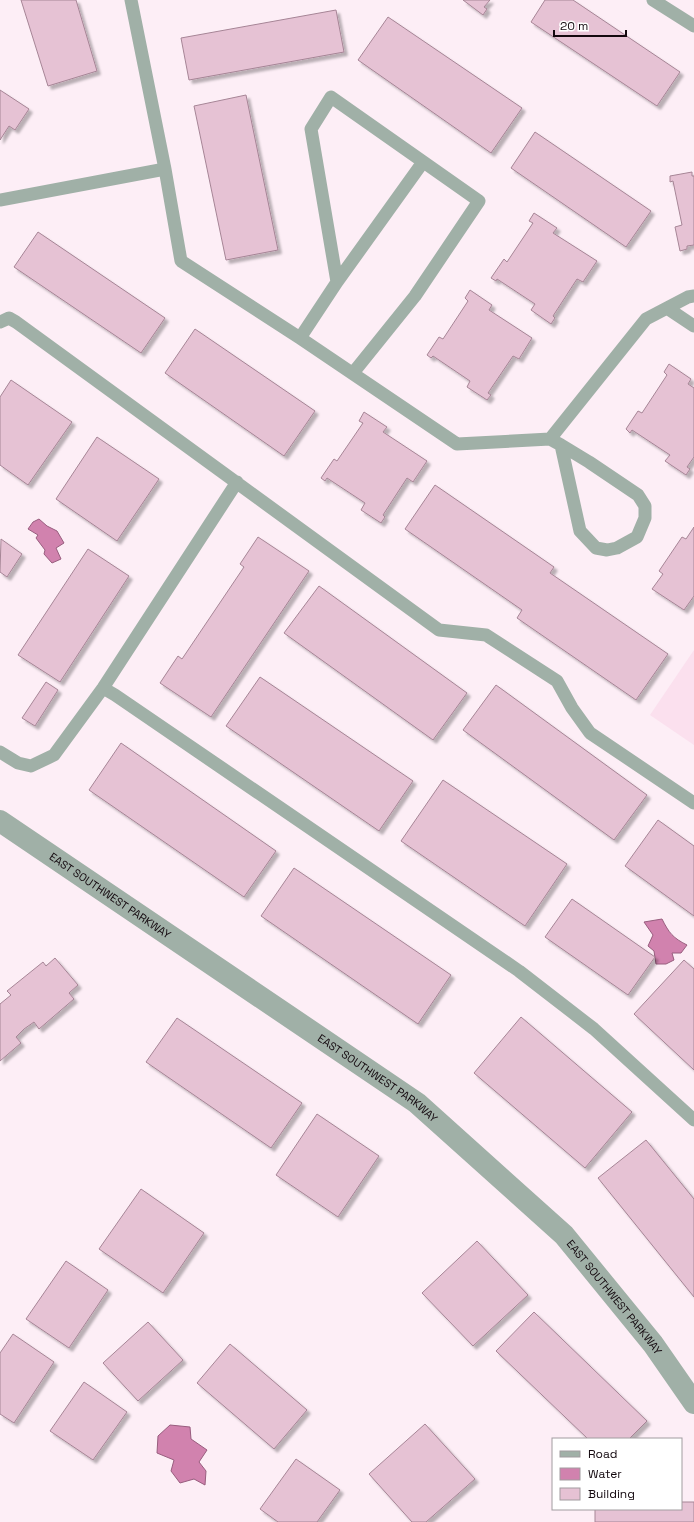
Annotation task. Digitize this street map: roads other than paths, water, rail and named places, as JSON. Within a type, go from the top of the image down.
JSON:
[{"type":"street","name":"EAST SOUTHWEST PARKWAY","points":[[0,821],[417,1103],[564,1235],[653,1344],[694,1402]]},
{"type":"lane","points":[[132,0],[166,169],[181,261],[300,338],[456,444],[555,442],[638,495],[645,506],[645,518],[637,537],[617,548],[607,550],[596,548],[580,530],[555,442]]},
{"type":"lane","points":[[653,0],[694,26]]},
{"type":"lane","points":[[337,282],[311,129],[331,97],[479,201],[415,296],[353,374]]},
{"type":"lane","points":[[300,338],[337,282],[423,162]]},
{"type":"lane","points":[[0,200],[166,169]]},
{"type":"lane","points":[[555,442],[646,319],[688,297],[694,296]]},
{"type":"lane","points":[[667,308],[694,326]]},
{"type":"lane","points":[[0,322],[9,318],[16,322],[439,630],[486,635],[557,681],[572,708],[590,733],[694,802]]},
{"type":"lane","points":[[0,752],[18,763],[31,766],[54,755],[103,688],[237,482]]},
{"type":"lane","points":[[103,688],[520,971],[594,1029],[694,1120]]},
{"type":"water","points":[[39,519],[47,526],[57,531],[64,543],[56,548],[61,559],[52,563],[44,554],[45,550],[36,538],[38,535],[28,529],[33,522]]},
{"type":"water","points":[[662,919],[672,935],[687,945],[681,953],[672,953],[674,960],[666,964],[656,964],[654,951],[648,946],[653,935],[644,922]]},
{"type":"water","points":[[170,1425],[190,1427],[191,1439],[207,1450],[199,1462],[206,1471],[205,1485],[194,1479],[180,1483],[171,1471],[174,1460],[157,1453],[158,1436]]}]
